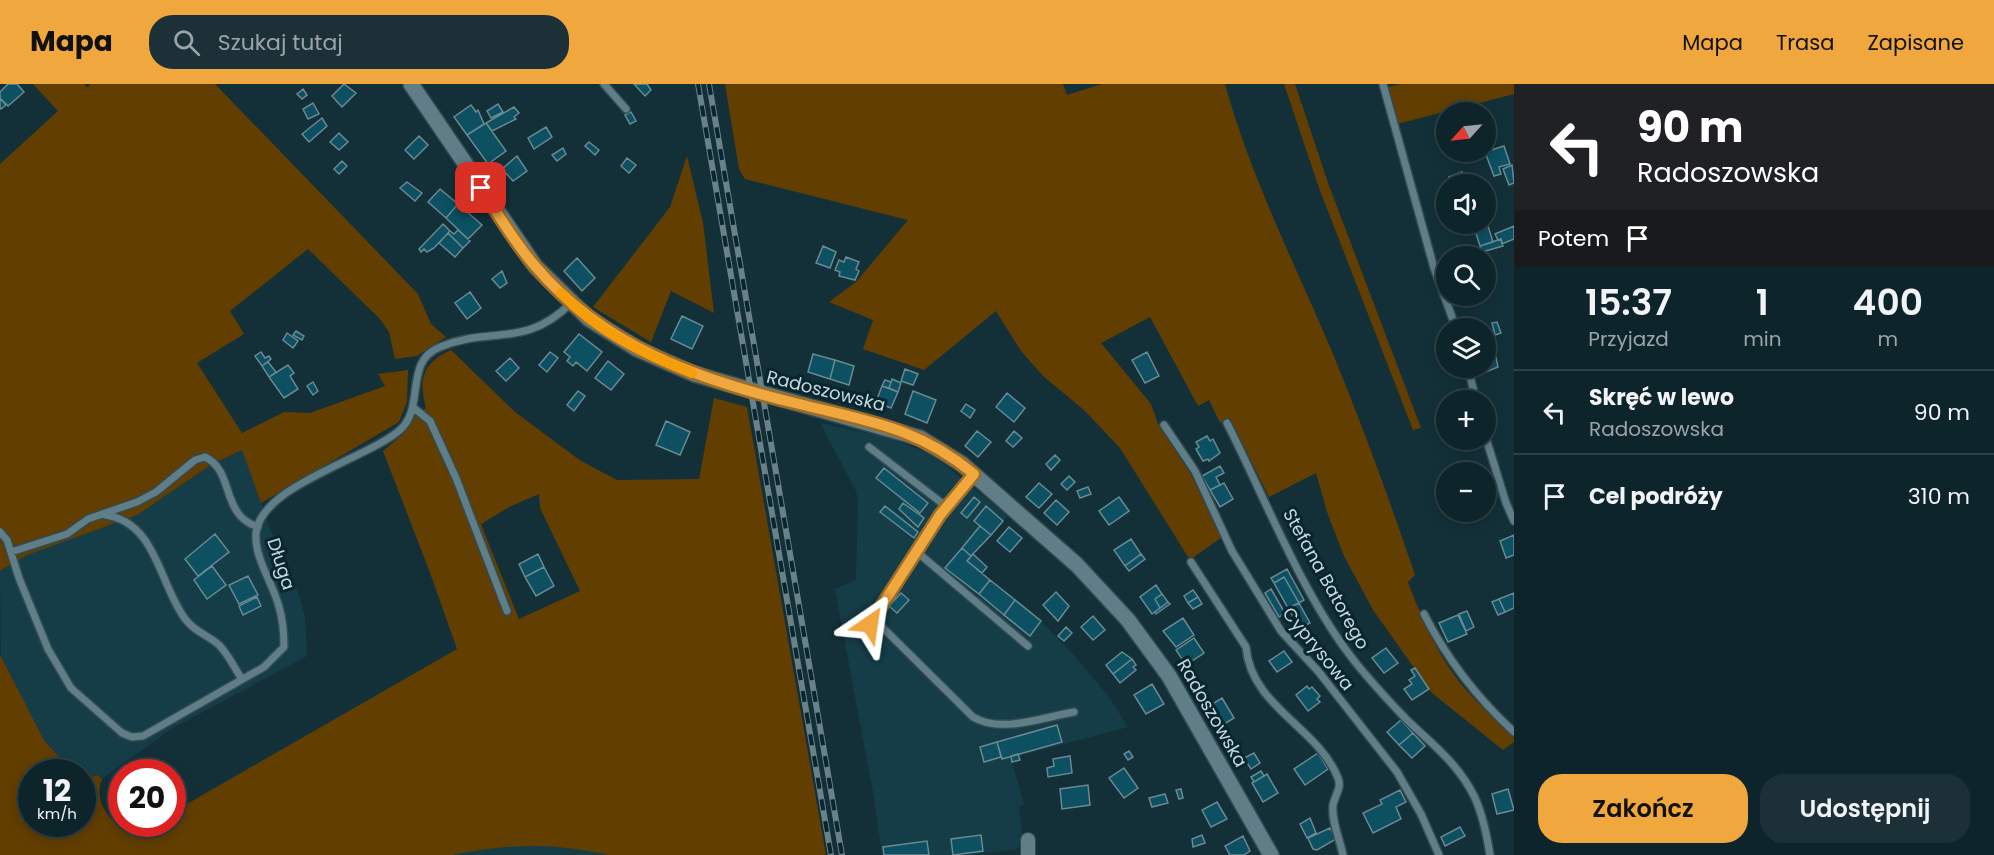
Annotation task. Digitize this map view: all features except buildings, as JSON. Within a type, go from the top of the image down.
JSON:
[{"type":"street","name":"Radoszowska","points":[[411,84],[522,249],[570,303],[612,335],[664,362],[733,387],[907,433],[932,444],[974,474],[1077,565],[1128,620],[1169,676],[1271,855]]},
{"type":"street","points":[[1028,840],[1028,855]]},
{"type":"lane","points":[[604,84],[626,109]]},
{"type":"lane","points":[[1383,84],[1434,268],[1452,318]]},
{"type":"lane","points":[[507,611],[456,478],[430,421],[415,409],[415,388],[420,365],[438,347],[463,340],[518,335],[537,328],[570,303]]},
{"type":"lane","name":"Długa","points":[[11,552],[48,649],[71,688],[87,705],[122,733],[132,737],[143,736],[242,680],[278,656],[285,647],[279,606],[258,550],[258,527],[267,509],[326,469],[401,430],[415,409]]},
{"type":"lane","name":"Stefana Batorego","points":[[1227,423],[1300,572],[1348,653],[1408,720],[1440,748],[1470,789],[1484,824],[1490,855]]},
{"type":"lane","name":"Cyprysowa","points":[[1164,425],[1195,471],[1232,551],[1281,631],[1318,671],[1397,772],[1421,814],[1439,855]]},
{"type":"lane","points":[[869,447],[947,507]]},
{"type":"lane","points":[[1490,450],[1514,521]]},
{"type":"lane","points":[[0,532],[7,540],[11,552],[67,534],[99,514],[137,502],[156,492],[195,460],[206,457],[219,468],[233,508],[241,519],[258,527]]},
{"type":"lane","points":[[974,474],[947,507],[871,621],[973,717],[982,722],[1009,723],[1074,712]]},
{"type":"lane","points":[[99,514],[112,516],[137,529],[148,541],[157,566],[186,620],[199,634],[219,645],[242,680]]},
{"type":"lane","points":[[917,552],[1028,646]]},
{"type":"lane","points":[[1191,562],[1246,647],[1251,671],[1257,683],[1320,751],[1337,776],[1339,788],[1333,812],[1343,855]]},
{"type":"lane","points":[[1424,614],[1452,663],[1472,689],[1514,732]]},
{"type":"shaded area","points":[[33,84],[84,84],[88,88],[90,84],[215,84],[418,294],[431,324],[446,337],[417,356],[395,359],[389,332],[380,319],[308,249],[230,311],[244,334],[197,363],[242,433],[284,412],[310,413],[385,386],[378,374],[408,370],[407,402],[399,422],[261,503],[242,450],[209,466],[137,515],[27,555],[0,571],[0,164],[58,111]]},
{"type":"shaded area","points":[[725,84],[1063,84],[1067,95],[1102,84],[1225,84],[1274,220],[1333,354],[1376,464],[1415,575],[1408,582],[1419,611],[1440,654],[1458,680],[1514,738],[1514,742],[1503,750],[1432,693],[1373,610],[1344,556],[1328,515],[1316,473],[1269,497],[1230,418],[1220,423],[1209,400],[1198,406],[1150,317],[1101,343],[1151,404],[1158,424],[1190,473],[1222,537],[1190,560],[1120,448],[1084,410],[1043,376],[1021,351],[996,311],[924,370],[863,349],[873,320],[829,302],[856,282],[908,220],[745,179],[739,169]]},
{"type":"shaded area","points":[[1284,84],[1295,84],[1328,183],[1421,428],[1413,430],[1319,188]]},
{"type":"shaded area","points":[[1400,84],[1514,84],[1514,94],[1483,102],[1436,102],[1436,114],[1393,125],[1381,89]]},
{"type":"shaded area","points":[[687,156],[703,223],[714,313],[671,291],[651,342],[593,307],[670,207]]},
{"type":"shaded area","points":[[451,350],[515,412],[581,461],[617,480],[699,479],[714,398],[747,407],[826,855],[608,855],[568,848],[530,846],[452,855],[0,855],[0,655],[45,742],[61,759],[18,759],[18,837],[96,837],[97,775],[102,779],[99,794],[108,815],[108,837],[186,837],[186,805],[457,649],[383,451],[402,435],[416,415],[426,408],[423,381],[425,373],[434,360]],"holes":[[[539,494],[540,508],[580,591],[519,619],[481,524],[509,507]]]},
{"type":"shaded area","points":[[820,423],[889,438],[926,452],[1008,516],[973,554],[987,567],[982,573],[1041,621],[1071,652],[1107,694],[1128,727],[1011,758],[1024,805],[1019,806],[1023,842],[1017,849],[970,855],[882,855],[874,798],[835,589],[856,580],[858,502],[856,491]]},
{"type":"shaded area","points":[[243,450],[269,526],[299,595],[305,616],[307,656],[171,729],[130,759],[108,759],[108,775],[102,779],[96,775],[96,759],[61,759],[45,742],[1,660],[0,571],[27,555],[178,486],[209,466]]},
{"type":"shaded area","points":[[531,844],[579,848],[608,855],[452,855],[487,848]]},
{"type":"railway","points":[[698,84],[831,855]]},
{"type":"railway","points":[[709,84],[842,855]]},
{"type":"slow traffic","points":[[561,293],[589,319],[612,335],[664,362],[692,373]]},
{"type":"route","points":[[481,188],[535,266],[570,303],[612,335],[664,362],[717,382],[771,398],[890,427],[920,438],[946,453],[974,474],[940,515],[870,624]]}]
